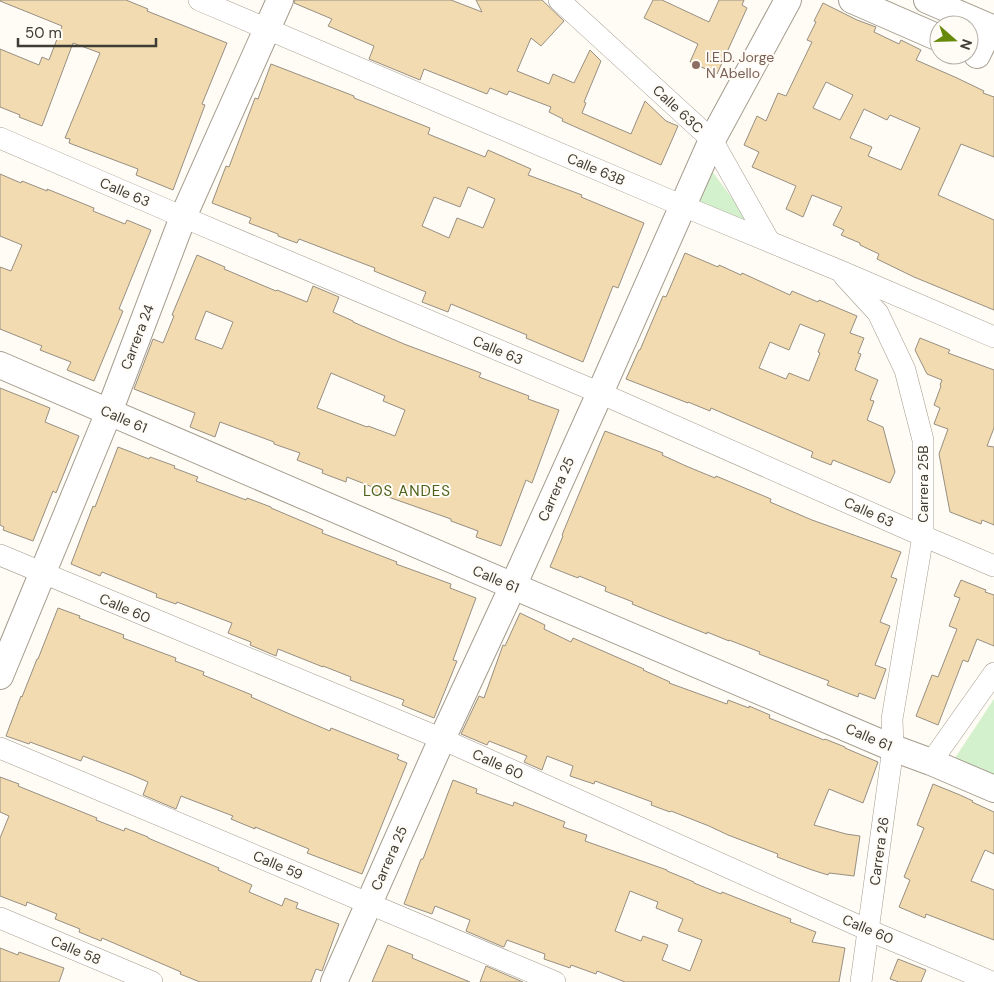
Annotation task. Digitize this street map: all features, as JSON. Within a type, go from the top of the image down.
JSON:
[{"type":"street","name":"Calle 63B","points":[[199,0],[994,336]]},
{"type":"street","name":"Carrera 24","points":[[0,676],[109,412],[183,217],[280,0]]},
{"type":"street","name":"Calle 63C","points":[[559,0],[712,140],[769,241]]},
{"type":"street","name":"Carrera 25","points":[[334,982],[712,140],[788,0]]},
{"type":"street","points":[[852,0],[929,34]]},
{"type":"street","points":[[941,3],[992,28],[980,56]]},
{"type":"street","name":"Calle 63","points":[[0,138],[600,393],[994,566]]},
{"type":"street","name":"Carrera 25B","points":[[838,270],[878,314],[905,370],[923,440],[923,536],[892,720]]},
{"type":"street","name":"Calle 61","points":[[0,365],[512,586],[994,789]]},
{"type":"street","name":"Calle 60","points":[[0,555],[442,739],[868,930],[992,982]]},
{"type":"street","points":[[931,762],[994,672]]},
{"type":"street","name":"Carrera 26","points":[[861,982],[893,748],[892,720]]},
{"type":"street","name":"Calle 59","points":[[0,748],[555,982]]},
{"type":"street","name":"Calle 58","points":[[0,918],[152,982]]},
{"type":"green space","points":[[709,167],[751,224],[690,202]]},
{"type":"green space","points":[[994,699],[994,782],[951,764]]},
{"type":"building","points":[[0,0],[126,0],[148,9],[147,11],[227,43],[202,104],[205,105],[173,190],[136,175],[138,169],[69,143],[70,139],[65,138],[100,53],[73,43],[42,126],[0,107],[0,49],[39,65],[42,57],[49,60],[62,26]]},
{"type":"building","points":[[295,0],[451,0],[482,12],[476,0],[542,0],[564,21],[541,46],[531,38],[517,71],[549,84],[553,74],[574,83],[590,50],[601,61],[584,102],[586,103],[582,113],[631,134],[645,101],[666,121],[678,126],[661,165],[562,121],[563,119],[549,112],[551,107],[509,91],[507,95],[490,88],[487,94],[424,69],[420,80],[369,59],[374,46],[328,26],[332,19],[294,3]]},
{"type":"building","points":[[653,0],[662,0],[709,22],[719,0],[744,0],[742,5],[747,8],[717,74],[690,62],[698,44],[644,18]]},
{"type":"building","points":[[823,3],[876,27],[874,32],[899,44],[901,40],[921,50],[916,60],[994,97],[994,157],[961,144],[938,195],[994,220],[994,310],[914,277],[877,259],[879,254],[841,235],[844,230],[833,225],[842,207],[812,195],[803,217],[786,209],[796,186],[752,167],[759,152],[744,145],[757,116],[766,121],[778,93],[786,96],[812,42],[807,40],[816,22],[814,21]],"holes":[[[826,82],[853,95],[840,120],[813,108]],[[864,109],[887,120],[890,115],[920,128],[901,170],[868,156],[872,147],[850,138]]]},
{"type":"building","points":[[271,64],[430,128],[428,134],[485,157],[488,150],[531,169],[528,175],[582,195],[581,197],[644,223],[618,288],[613,286],[583,362],[526,338],[527,335],[451,304],[448,312],[422,302],[426,292],[374,271],[375,268],[299,239],[297,243],[278,236],[278,234],[249,223],[251,218],[212,203],[226,166],[229,167],[255,98],[258,99]],"holes":[[[468,187],[495,199],[483,228],[457,218],[449,238],[422,226],[434,197],[460,207]]]},
{"type":"building","points":[[0,174],[21,183],[22,181],[47,191],[47,189],[94,208],[93,211],[125,224],[127,220],[151,230],[119,309],[123,311],[94,381],[67,370],[71,362],[40,350],[42,346],[0,329],[0,267],[11,271],[22,245],[0,236]]},
{"type":"building","points":[[685,253],[718,267],[719,265],[741,275],[742,273],[790,295],[792,291],[857,316],[850,333],[864,338],[858,353],[861,354],[855,370],[878,380],[870,400],[874,401],[867,420],[883,427],[895,472],[890,483],[833,460],[831,465],[811,457],[813,452],[711,408],[710,411],[626,379],[663,296],[666,297]],"holes":[[[800,324],[825,334],[809,381],[789,373],[786,379],[759,368],[770,342],[789,350]]]},
{"type":"building","points":[[197,255],[225,267],[224,269],[307,302],[313,286],[339,297],[333,312],[404,344],[481,373],[479,377],[529,396],[528,399],[559,410],[532,483],[526,480],[501,546],[476,537],[478,531],[451,521],[451,519],[374,492],[375,488],[347,477],[346,482],[322,473],[323,470],[297,460],[300,453],[274,444],[274,442],[220,422],[215,437],[190,427],[195,413],[134,389],[153,339],[163,343],[174,316],[172,315]],"holes":[[[206,311],[233,322],[222,349],[195,339]],[[331,373],[385,396],[383,401],[405,410],[395,436],[317,408]]]},
{"type":"building","points":[[920,338],[950,350],[948,353],[994,370],[994,428],[987,446],[994,447],[994,525],[982,520],[981,524],[950,512],[939,454],[948,429],[934,424],[940,408],[934,405],[942,380],[927,374],[915,350]]},
{"type":"building","points":[[0,388],[50,408],[45,422],[79,436],[56,493],[53,491],[33,541],[3,530],[4,527],[0,525]]},
{"type":"building","points":[[605,431],[663,453],[662,455],[715,478],[716,476],[771,499],[770,502],[812,520],[901,552],[891,577],[897,579],[880,622],[890,626],[875,665],[886,669],[875,699],[859,693],[858,697],[827,685],[829,681],[759,654],[760,652],[707,632],[707,634],[632,604],[633,602],[605,591],[606,587],[550,567]]},
{"type":"building","points":[[118,447],[149,459],[150,457],[175,466],[174,468],[198,477],[196,481],[246,500],[247,498],[271,507],[323,530],[322,533],[397,562],[396,564],[451,584],[450,588],[476,598],[453,660],[457,661],[434,718],[402,705],[404,700],[350,680],[351,677],[278,649],[276,656],[250,645],[251,642],[228,633],[232,623],[177,602],[176,604],[156,597],[157,594],[102,572],[100,576],[71,564]]},
{"type":"building","points":[[961,580],[994,595],[994,646],[977,639],[968,662],[963,660],[938,725],[916,716],[932,675],[938,677],[957,629],[949,626],[960,598],[954,596]]},
{"type":"building","points":[[58,608],[124,635],[123,638],[176,658],[175,661],[204,672],[203,675],[252,695],[251,697],[292,715],[330,731],[331,728],[399,755],[397,759],[407,763],[362,874],[307,853],[309,849],[255,827],[255,829],[231,819],[233,816],[181,796],[176,809],[143,795],[148,782],[83,756],[81,761],[30,742],[29,744],[6,736]]},
{"type":"building","points":[[520,613],[545,625],[544,629],[571,642],[573,638],[644,669],[669,683],[727,704],[728,700],[749,708],[749,706],[770,715],[769,718],[845,747],[878,762],[863,803],[829,789],[814,825],[860,836],[854,876],[829,873],[828,875],[812,870],[777,857],[778,854],[709,826],[651,805],[652,802],[595,781],[594,784],[570,776],[573,766],[547,756],[542,770],[524,762],[527,756],[489,741],[487,745],[461,734],[479,696],[484,698],[503,645],[505,646]]},
{"type":"building","points":[[0,777],[97,818],[96,820],[124,831],[125,828],[219,868],[218,870],[252,885],[249,892],[282,906],[285,898],[298,903],[296,908],[339,924],[322,971],[316,969],[311,982],[200,982],[102,938],[101,941],[79,932],[80,929],[55,919],[57,914],[27,902],[26,906],[0,896],[0,838],[9,816],[0,812]]},
{"type":"building","points":[[453,780],[477,789],[476,793],[513,806],[514,802],[565,822],[563,827],[587,835],[585,841],[667,870],[721,894],[722,892],[791,919],[790,922],[816,932],[812,942],[845,948],[839,982],[625,982],[597,971],[596,974],[571,965],[570,968],[544,959],[545,954],[507,940],[504,947],[466,931],[470,920],[435,906],[432,914],[404,904],[421,859],[423,859]],"holes":[[[630,891],[658,902],[656,908],[683,919],[678,931],[702,940],[690,971],[662,960],[668,945],[643,936],[641,941],[615,931]]]},
{"type":"building","points":[[933,784],[994,812],[994,854],[985,850],[971,881],[994,890],[994,940],[926,914],[925,918],[899,907],[910,880],[904,877],[924,828],[917,825]]},
{"type":"building","points":[[388,945],[413,955],[412,958],[470,982],[372,982]]},
{"type":"building","points":[[0,948],[18,955],[19,952],[64,968],[59,982],[0,982]]},
{"type":"building","points":[[898,959],[926,970],[921,982],[899,982],[890,979]]},
{"type":"building","points":[[486,966],[523,982],[480,982]]},
{"type":"place","name":"I.E.D. Jorge N Abello","points":[[696,65]]},
{"type":"district","name":"LOS ANDES","points":[[407,491]]}]
